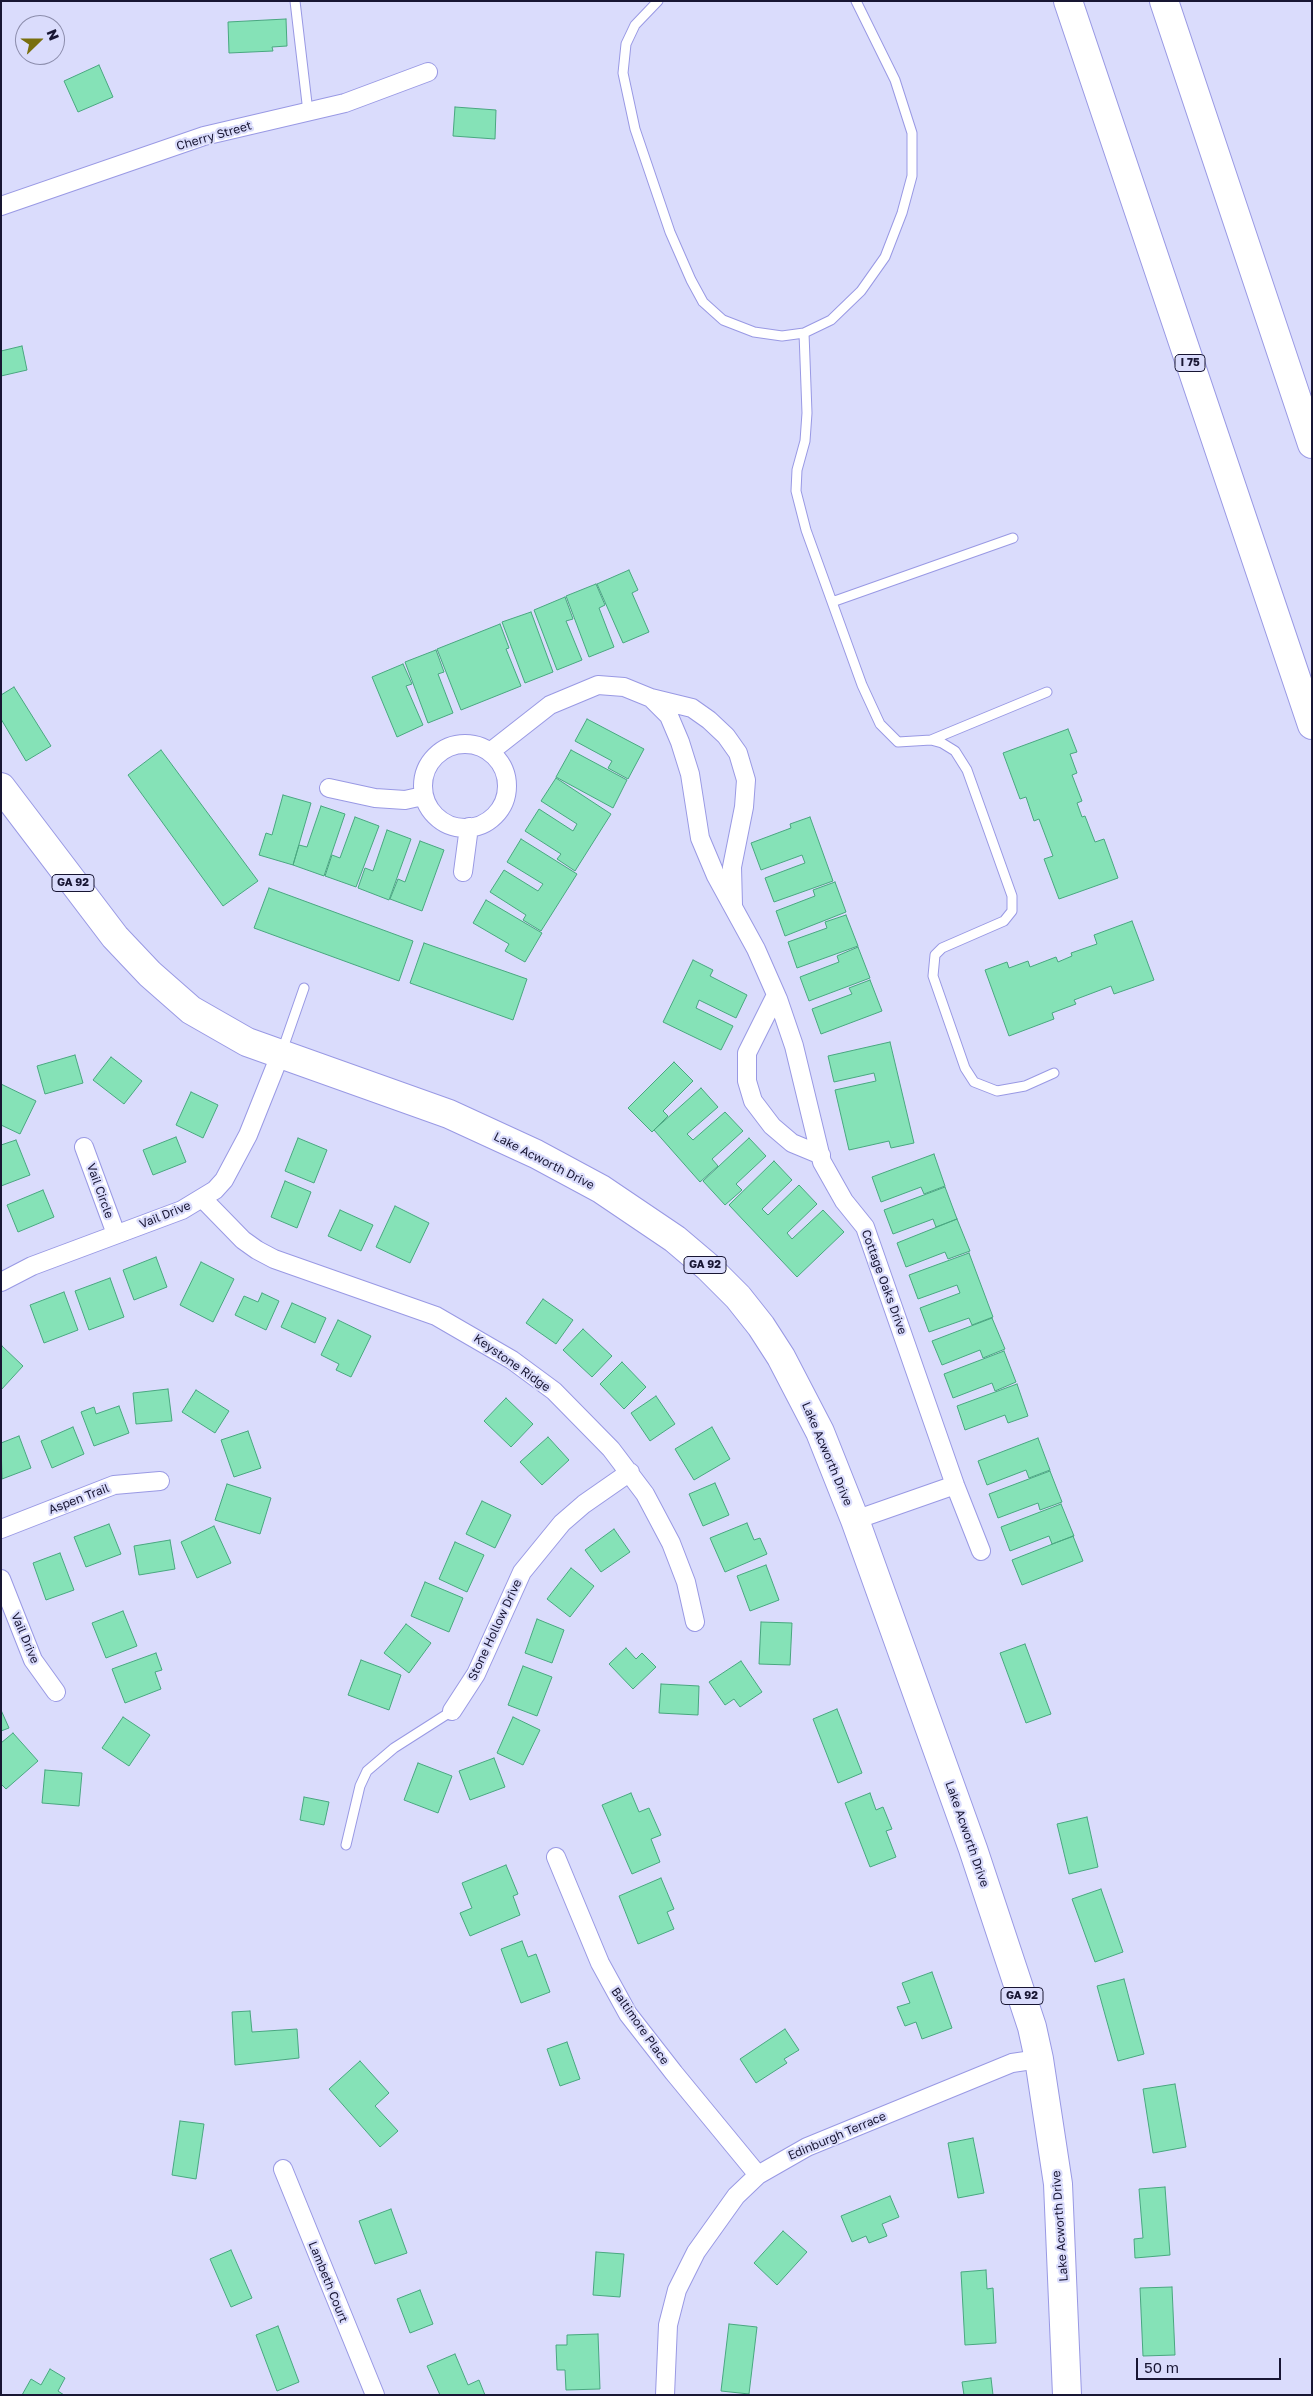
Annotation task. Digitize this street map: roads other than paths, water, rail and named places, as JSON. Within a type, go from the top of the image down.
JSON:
[{"type":"main road","name":"I 75","points":[[1068,1],[1312,725]]},
{"type":"main road","points":[[1164,1],[1312,444]]},
{"type":"main road","name":"Lake Acworth Drive","points":[[1,787],[98,915],[150,974],[191,1010],[247,1042],[449,1114],[536,1154],[601,1189],[675,1239],[708,1267],[738,1297],[781,1357],[820,1432],[855,1520],[1004,1937],[1032,2027],[1039,2059],[1058,2184],[1067,2395]]},
{"type":"street","name":"Cherry Street","points":[[1,206],[204,136],[345,103],[428,72]]},
{"type":"street","name":"Cottage Oaks Drive","points":[[490,752],[550,705],[598,685],[624,687],[651,698],[692,708],[709,720],[726,736],[738,754],[746,780],[744,807],[732,867],[733,909]]},
{"type":"street","name":"Cottage Oaks Drive","points":[[651,698],[669,716],[680,742],[690,774],[700,838],[733,909],[756,949],[776,995],[794,1046],[821,1155],[833,1185],[865,1227],[955,1485],[981,1550]]},
{"type":"street","points":[[461,744],[480,746],[490,752],[502,766],[505,773],[507,784],[504,803],[486,823],[469,827],[452,826],[437,818],[427,806],[423,796],[422,785],[425,770],[433,757],[450,746],[461,744]]},
{"type":"street","points":[[329,788],[375,798],[405,800],[423,796]]},
{"type":"street","points":[[463,872],[469,827]]},
{"type":"street","points":[[776,995],[747,1053],[748,1081],[752,1101],[772,1126],[792,1143],[821,1155]]},
{"type":"street","name":"Vail Drive","points":[[1,1282],[32,1266],[182,1210],[203,1199],[224,1180],[248,1135],[280,1055]]},
{"type":"street","name":"Vail Circle","points":[[84,1147],[116,1234]]},
{"type":"street","name":"Keystone Ridge","points":[[203,1199],[243,1240],[257,1250],[274,1259],[436,1316],[512,1360],[554,1391],[588,1423],[630,1472],[645,1494],[671,1543],[686,1582],[695,1622]]},
{"type":"street","name":"Stone Hollow Drive","points":[[452,1711],[476,1674],[522,1572],[562,1523],[584,1504],[630,1472]]},
{"type":"street","name":"Aspen Trail","points":[[1,1529],[114,1485],[160,1481]]},
{"type":"street","points":[[855,1520],[955,1485]]},
{"type":"street","name":"Vail Drive","points":[[1,1579],[33,1660],[56,1692]]},
{"type":"street","name":"Baltimore Place","points":[[556,1857],[600,1964],[628,2014],[674,2074],[758,2175]]},
{"type":"street","name":"Edinburgh Terrace","points":[[665,2395],[668,2324],[677,2290],[701,2245],[736,2196],[758,2175],[807,2147],[1012,2063],[1039,2059]]},
{"type":"street","name":"Lambeth Court","points":[[283,2169],[375,2395]]},
{"type":"lane","points":[[295,1],[308,112]]},
{"type":"lane","points":[[658,1],[635,25],[626,44],[623,73],[635,129],[670,232],[703,302],[724,320],[763,333],[782,336],[804,333],[831,320],[860,292],[885,257],[902,213],[912,176],[912,132],[895,80],[856,1]]},
{"type":"lane","points":[[804,333],[807,413],[805,441],[797,470],[796,491],[806,530],[862,685],[880,724],[898,742],[931,740],[942,743],[955,751],[967,770],[1012,896],[1012,911],[1004,921],[942,948],[935,955],[933,976],[965,1068],[974,1082],[997,1091],[1025,1086],[1054,1073]]},
{"type":"lane","points":[[832,602],[1013,538]]},
{"type":"lane","points":[[931,740],[1047,692]]},
{"type":"lane","points":[[280,1055],[304,988]]},
{"type":"lane","points":[[346,1845],[360,1786],[367,1771],[394,1748],[452,1711]]}]
